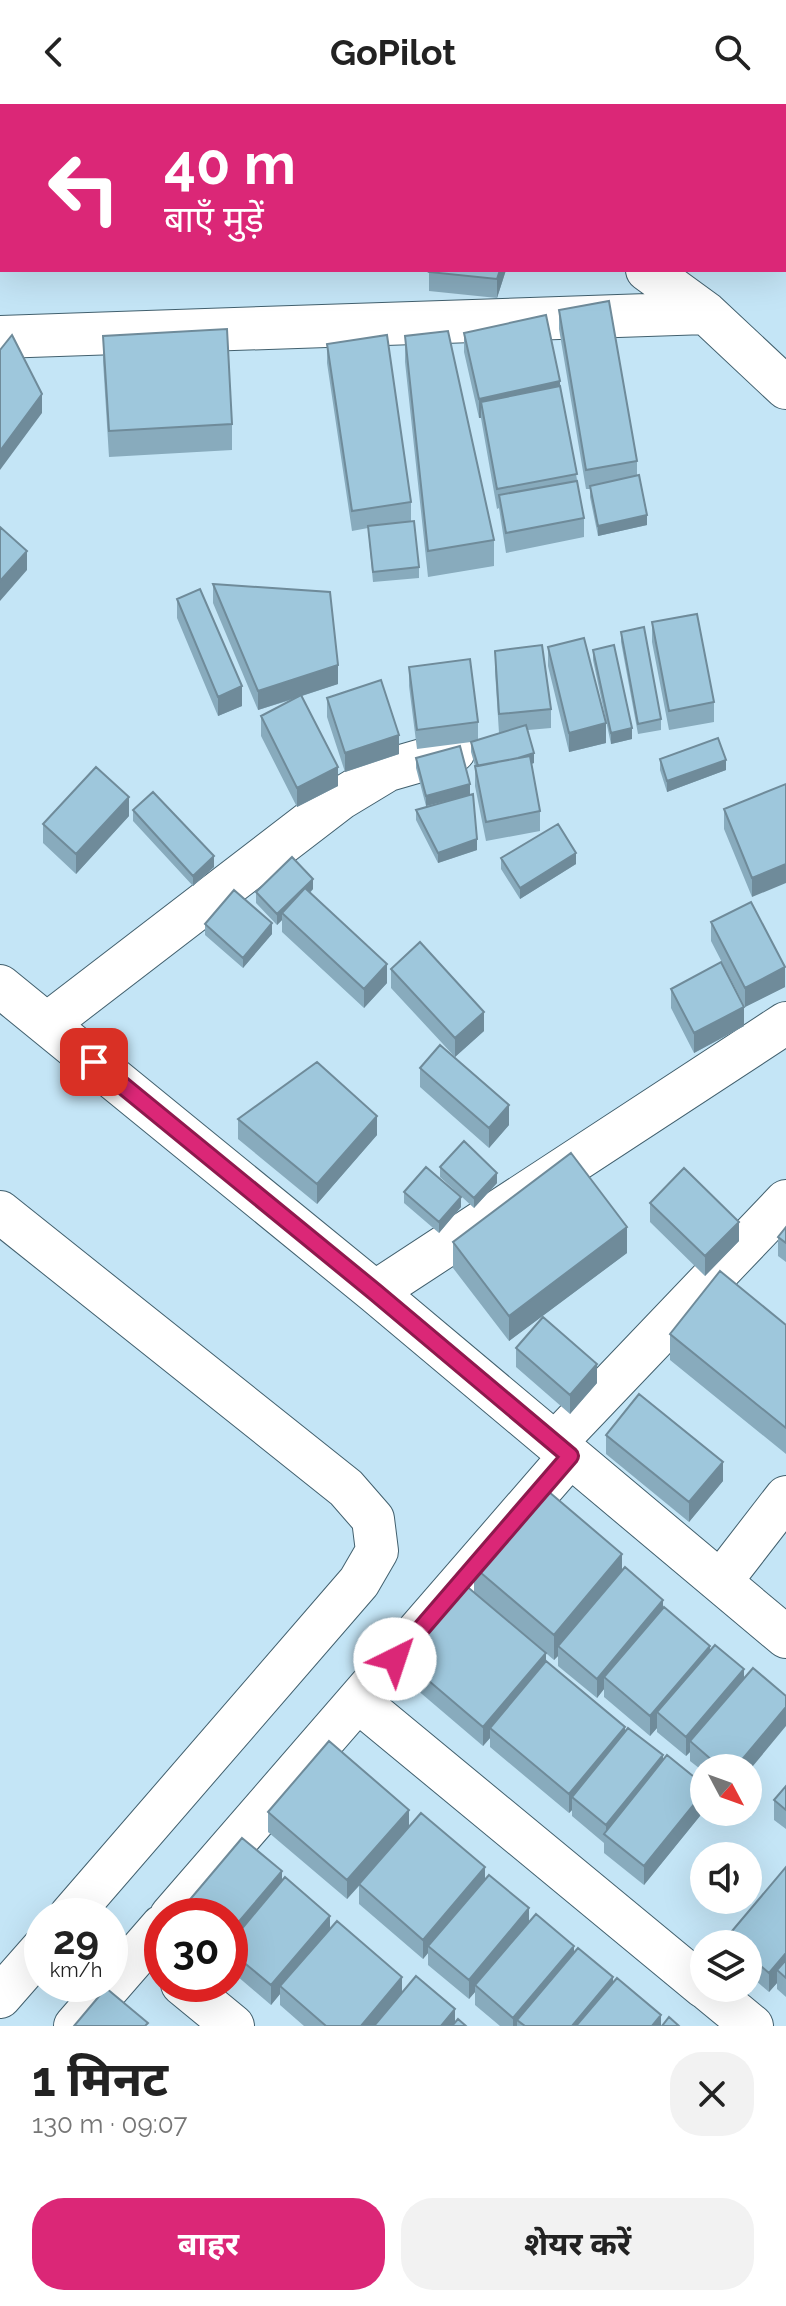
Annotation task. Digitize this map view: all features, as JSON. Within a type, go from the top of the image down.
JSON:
[{"type":"street","points":[[650,272],[706,313],[786,388]]},
{"type":"street","points":[[0,337],[706,313]]},
{"type":"street","points":[[47,1024],[340,799],[388,770],[454,751]]},
{"type":"street","points":[[0,986],[375,1292],[786,1637]]},
{"type":"street","points":[[375,1292],[786,1023]]},
{"type":"street","points":[[187,1898],[359,1702],[563,1449],[786,1201]]},
{"type":"street","points":[[0,1212],[346,1488],[373,1519],[377,1551],[359,1582],[86,1898]]},
{"type":"street","points":[[721,1581],[786,1497]]},
{"type":"street","points":[[359,1702],[690,1975]]},
{"type":"street","points":[[75,2026],[144,1959]]},
{"type":"street","points":[[0,1997],[24,1970]]},
{"type":"street","points":[[204,2002],[233,2026]]},
{"type":"street","points":[[723,2002],[752,2026]]},
{"type":"building","points":[[429,272],[499,272],[497,279]]},
{"type":"building","points":[[609,301],[637,461],[586,470],[559,310]]},
{"type":"building","points":[[546,315],[560,381],[479,399],[464,333]]},
{"type":"building","points":[[227,329],[232,424],[109,431],[103,336]]},
{"type":"building","points":[[448,331],[494,540],[428,551],[405,336]]},
{"type":"building","points":[[12,335],[42,394],[0,451],[0,350]]},
{"type":"building","points":[[387,335],[411,502],[352,511],[327,344]]},
{"type":"building","points":[[560,386],[577,474],[497,489],[481,402]]},
{"type":"building","points":[[639,475],[647,515],[598,526],[590,486]]},
{"type":"building","points":[[577,481],[584,518],[506,533],[499,495]]},
{"type":"building","points":[[414,521],[419,567],[373,572],[368,526]]},
{"type":"building","points":[[0,527],[27,551],[0,581]]},
{"type":"building","points":[[213,584],[330,592],[338,665],[258,691]]},
{"type":"building","points":[[200,589],[242,686],[218,697],[177,599]]},
{"type":"building","points":[[697,614],[714,702],[669,711],[652,622]]},
{"type":"building","points":[[644,627],[661,719],[638,724],[621,632]]},
{"type":"building","points":[[584,638],[606,723],[569,733],[548,647]]},
{"type":"building","points":[[542,645],[551,709],[499,714],[495,651]]},
{"type":"building","points":[[614,645],[632,728],[611,733],[593,650]]},
{"type":"building","points":[[470,659],[478,722],[417,730],[409,667]]},
{"type":"building","points":[[381,680],[399,735],[345,753],[327,698]]},
{"type":"building","points":[[301,695],[338,767],[297,788],[261,716]]},
{"type":"building","points":[[526,725],[534,753],[478,766],[471,742]]},
{"type":"building","points":[[718,738],[726,760],[667,781],[660,759]]},
{"type":"building","points":[[460,746],[470,784],[426,796],[416,758]]},
{"type":"building","points":[[530,756],[540,811],[486,822],[475,766]]},
{"type":"building","points":[[96,767],[129,797],[76,854],[43,824]]},
{"type":"building","points":[[786,784],[786,864],[752,878],[724,809]]},
{"type":"building","points":[[153,792],[214,856],[193,876],[133,810]]},
{"type":"building","points":[[473,794],[477,839],[438,853],[416,810]]},
{"type":"building","points":[[558,824],[576,853],[520,888],[501,858]]},
{"type":"building","points":[[292,857],[313,879],[277,914],[256,892]]},
{"type":"building","points":[[305,888],[387,964],[364,989],[282,913]]},
{"type":"building","points":[[234,890],[272,923],[243,958],[205,924]]},
{"type":"building","points":[[751,902],[785,967],[745,988],[711,922]]},
{"type":"building","points":[[420,942],[484,1012],[455,1038],[391,969]]},
{"type":"building","points":[[721,962],[744,1007],[694,1033],[671,989]]},
{"type":"building","points":[[440,1045],[509,1105],[489,1128],[420,1068]]},
{"type":"building","points":[[317,1062],[377,1116],[317,1184],[238,1119]]},
{"type":"building","points":[[464,1141],[497,1173],[474,1198],[440,1167]]},
{"type":"building","points":[[571,1153],[627,1227],[509,1316],[453,1242]]},
{"type":"building","points":[[426,1167],[461,1197],[439,1222],[404,1192]]},
{"type":"building","points":[[684,1168],[739,1222],[705,1256],[650,1203]]},
{"type":"building","points":[[786,1227],[786,1243],[778,1237]]},
{"type":"building","points":[[720,1271],[786,1325],[786,1428],[670,1334]]},
{"type":"building","points":[[543,1317],[597,1364],[570,1395],[516,1348]]},
{"type":"building","points":[[639,1394],[723,1462],[689,1502],[606,1435]]},
{"type":"building","points":[[542,1486],[622,1554],[554,1635],[474,1567]]},
{"type":"building","points":[[625,1567],[663,1600],[597,1679],[558,1646]]},
{"type":"building","points":[[464,1584],[546,1653],[483,1727],[402,1658]]},
{"type":"building","points":[[664,1607],[710,1646],[650,1716],[604,1677]]},
{"type":"building","points":[[715,1645],[744,1669],[686,1737],[657,1712]]},
{"type":"building","points":[[546,1661],[625,1727],[569,1794],[490,1728]]},
{"type":"building","points":[[753,1668],[786,1696],[786,1707],[747,1754],[705,1754],[690,1741]]},
{"type":"building","points":[[628,1728],[663,1755],[606,1825],[572,1797]]},
{"type":"building","points":[[329,1741],[409,1810],[347,1880],[268,1812]]},
{"type":"building","points":[[667,1755],[690,1774],[690,1809],[644,1866],[604,1834]]},
{"type":"building","points":[[786,1786],[786,1810],[774,1800]]},
{"type":"building","points":[[421,1813],[485,1867],[423,1940],[359,1884]]},
{"type":"building","points":[[242,1838],[282,1871],[248,1911],[248,1898],[191,1898]]},
{"type":"building","points":[[786,1867],[786,1953],[769,1973],[762,1967],[762,1930],[733,1930],[746,1914],[762,1914],[762,1895]]},
{"type":"building","points":[[489,1875],[529,1908],[469,1980],[428,1946]]},
{"type":"building","points":[[285,1877],[330,1916],[271,1985],[248,1966],[248,1921]]},
{"type":"building","points":[[536,1914],[574,1946],[513,2018],[475,1985]]},
{"type":"building","points":[[337,1921],[402,1977],[361,2026],[326,2026],[280,1986]]},
{"type":"building","points":[[578,1948],[613,1977],[572,2026],[525,2026],[517,2020]]},
{"type":"building","points":[[786,1960],[786,1978],[777,1970]]},
{"type":"building","points":[[416,1976],[455,2009],[441,2026],[374,2026]]},
{"type":"building","points":[[617,1978],[661,2015],[652,2026],[576,2026]]},
{"type":"building","points":[[94,2002],[123,2002],[148,2023],[145,2026],[74,2026]]},
{"type":"building","points":[[669,2017],[679,2026],[662,2026]]},
{"type":"building","points":[[458,2019],[466,2026],[452,2026]]},
{"type":"route","points":[[94,1062],[570,1456],[395,1659]]}]
